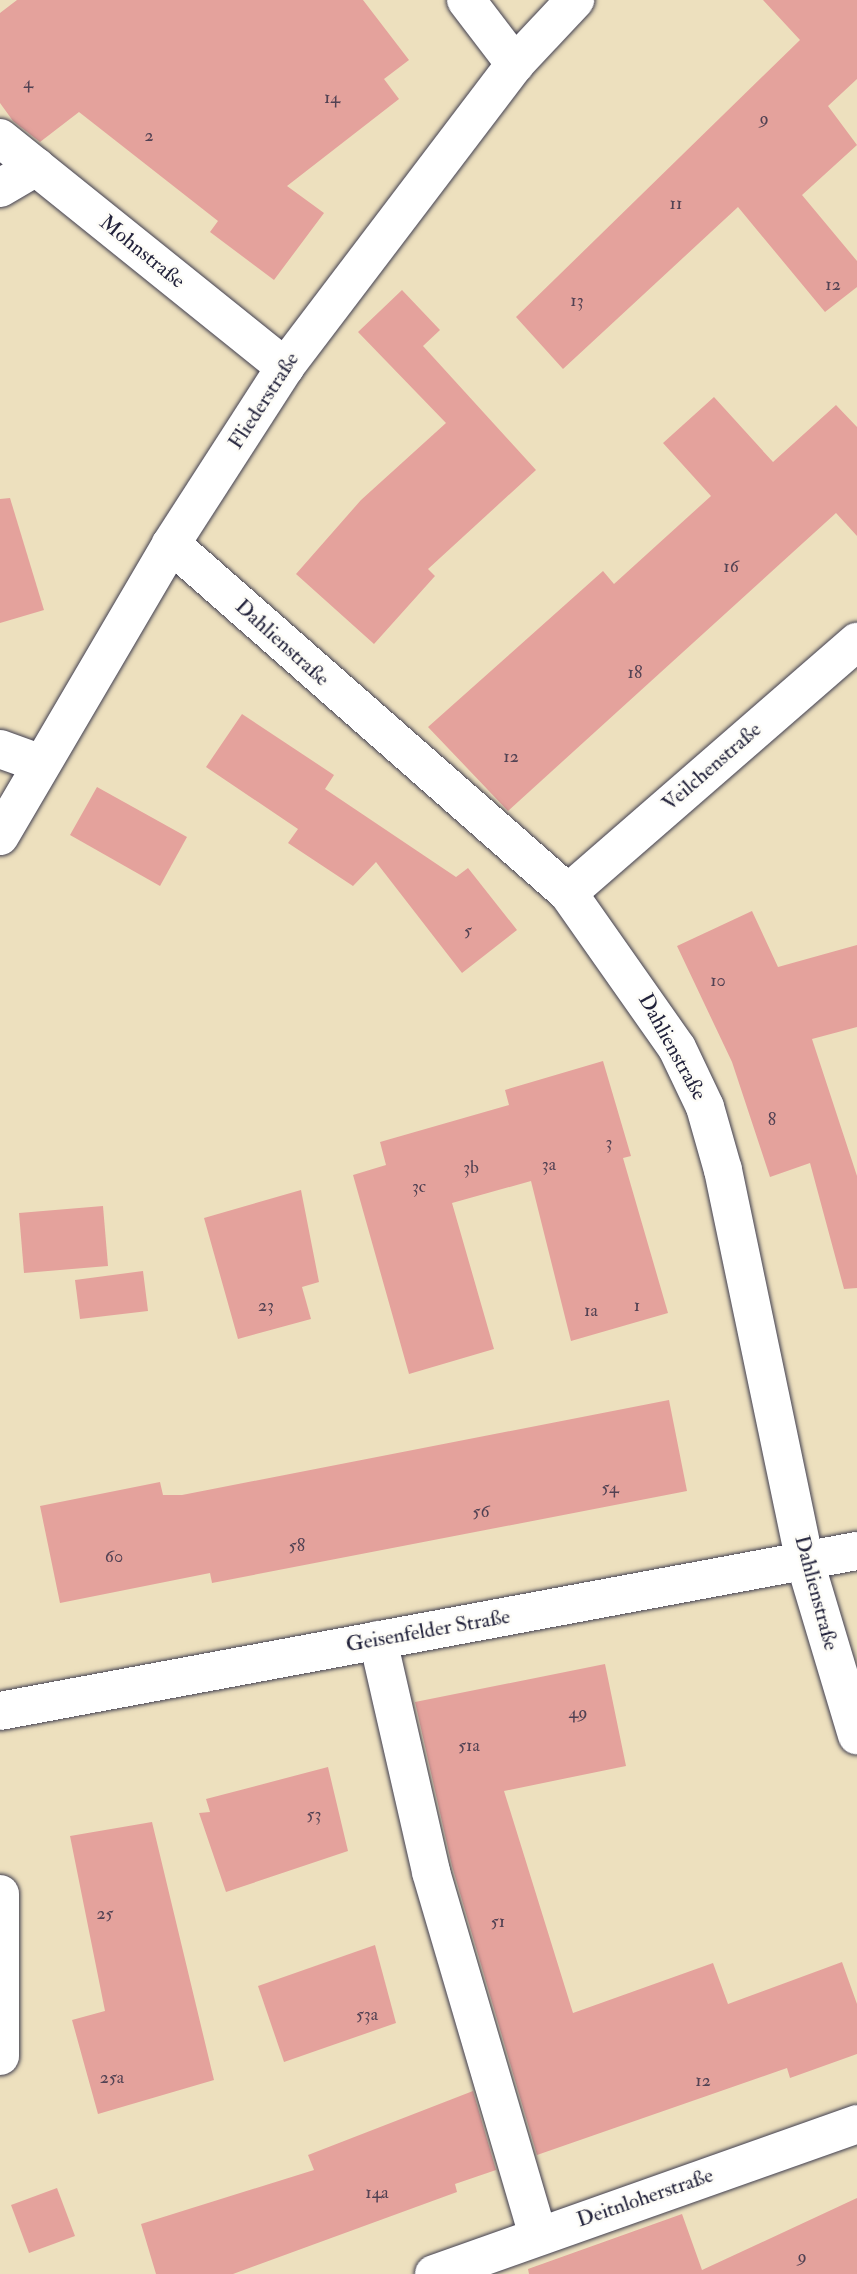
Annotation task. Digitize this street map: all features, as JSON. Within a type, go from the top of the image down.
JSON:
[{"type":"street","points":[[466,0],[515,64]]},
{"type":"street","name":"Fliederstraße","points":[[0,836],[39,763],[171,544],[285,367],[515,64],[575,0]]},
{"type":"street","name":"Mohnstraße","points":[[0,138],[285,367]]},
{"type":"street","points":[[0,188],[36,167]]},
{"type":"street","name":"Dahlienstraße","points":[[171,544],[568,893],[639,986],[705,1107],[805,1562],[857,1735]]},
{"type":"street","name":"Veilchenstraße","points":[[568,893],[857,642]]},
{"type":"street","points":[[0,749],[39,763]]},
{"type":"street","name":"Geisenfelder Straße","points":[[0,1710],[857,1551]]},
{"type":"street","points":[[378,1640],[430,1872],[538,2236]]},
{"type":"street","points":[[0,1894],[0,2056]]},
{"type":"street","name":"Deitnloherstraße","points":[[435,2274],[857,2123]]},
{"type":"building","points":[[17,0],[363,0],[409,60],[384,79],[399,99],[287,186],[324,213],[274,280],[210,232],[218,221],[79,112],[40,142],[13,121],[0,103],[0,13]]},
{"type":"building","points":[[763,0],[857,0],[857,79],[828,106],[857,145],[802,195],[857,261],[857,287],[825,312],[738,207],[563,369],[516,317],[800,40]]},
{"type":"building","points":[[402,290],[440,330],[423,346],[536,470],[428,569],[435,576],[374,644],[296,574],[361,500],[446,423],[358,332]]},
{"type":"building","points":[[714,397],[773,462],[836,405],[857,427],[857,536],[836,513],[508,811],[428,727],[603,571],[614,584],[711,496],[663,443]]},
{"type":"building","points":[[10,498],[44,610],[0,623],[0,499]]},
{"type":"building","points":[[242,714],[334,775],[325,789],[456,877],[468,868],[517,930],[462,973],[376,862],[353,886],[288,843],[298,829],[206,767]]},
{"type":"building","points":[[97,787],[187,837],[160,886],[70,835]]},
{"type":"building","points":[[752,911],[778,967],[857,945],[857,1027],[812,1039],[857,1176],[857,1288],[844,1289],[810,1163],[770,1177],[732,1062],[677,946]]},
{"type":"building","points":[[603,1061],[631,1156],[623,1158],[668,1313],[571,1341],[531,1181],[452,1203],[494,1349],[409,1374],[353,1175],[386,1165],[380,1142],[509,1105],[505,1090]]},
{"type":"building","points":[[301,1190],[319,1282],[302,1287],[311,1319],[238,1339],[204,1218]]},
{"type":"building","points":[[103,1206],[108,1266],[24,1273],[19,1213]]},
{"type":"building","points":[[143,1271],[148,1311],[80,1319],[75,1280]]},
{"type":"building","points":[[669,1400],[687,1491],[212,1583],[210,1573],[60,1603],[40,1506],[160,1482],[163,1495],[182,1495]]},
{"type":"building","points":[[605,1664],[626,1766],[504,1791],[573,2013],[713,1963],[728,2004],[842,1962],[857,2004],[857,2054],[790,2078],[787,2068],[537,2155],[452,1866],[415,1702]]},
{"type":"building","points":[[328,1767],[348,1851],[226,1892],[199,1813],[210,1812],[206,1799]]},
{"type":"building","points":[[152,1822],[214,2080],[98,2114],[72,2020],[105,2011],[70,1836]]},
{"type":"building","points":[[375,1945],[396,2023],[284,2062],[258,1986]]},
{"type":"building","points":[[473,2091],[496,2170],[455,2184],[457,2192],[233,2274],[156,2274],[141,2224],[314,2170],[308,2155]]},
{"type":"building","points":[[57,2188],[75,2236],[29,2253],[11,2205]]},
{"type":"building","points":[[857,2198],[857,2274],[529,2274],[528,2269],[682,2214],[702,2270]]}]
